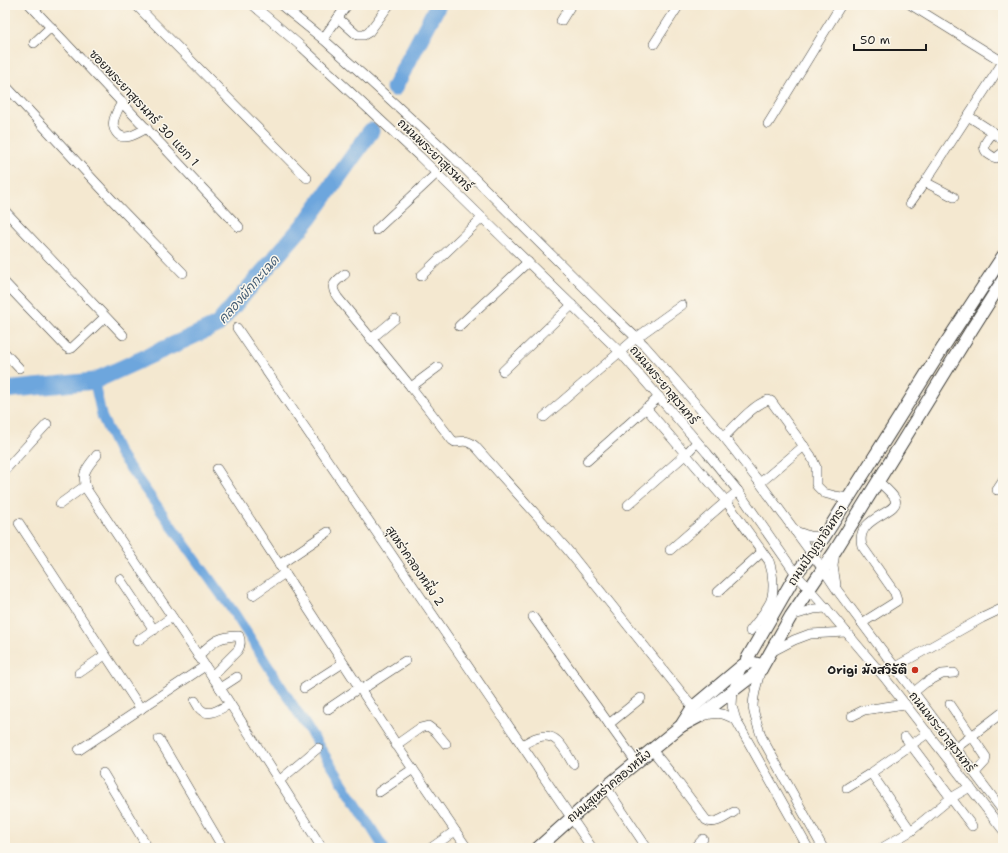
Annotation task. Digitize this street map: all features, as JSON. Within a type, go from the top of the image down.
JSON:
[{"type":"main road","name":"ถนนปัญญาอินทรา","points":[[745,662],[796,574],[824,537],[942,349],[1003,256]]},
{"type":"main road","name":"ถนนปัญญาอินทรา","points":[[761,669],[791,616],[835,551],[1003,280]]},
{"type":"main road","name":"ถนนสุเหร่าคลองหนึ่ง","points":[[540,847],[606,787],[697,712],[745,662]]},
{"type":"main road","points":[[745,662],[758,664],[761,669]]},
{"type":"main road","name":"ถนนสุเหร่าคลองหนึ่ง","points":[[697,712],[733,690],[761,669]]},
{"type":"street","name":"ซอยพระยาสุเรนทร์ 30 แยก 1","points":[[30,5],[239,227]]},
{"type":"street","points":[[136,5],[307,178]]},
{"type":"street","name":"ถนนพระยาสุเรนทร์","points":[[253,5],[303,48],[437,173],[620,352],[738,491],[796,574],[846,632],[928,733],[1003,830]]},
{"type":"street","points":[[323,39],[347,5]]},
{"type":"street","points":[[338,18],[357,35],[364,35],[369,32],[389,5]]},
{"type":"street","points":[[561,21],[571,5]]},
{"type":"street","points":[[654,44],[679,5]]},
{"type":"street","points":[[768,124],[841,5]]},
{"type":"street","points":[[910,203],[1003,62],[911,5]]},
{"type":"street","name":"ถนนพระยาสุเรนทร์","points":[[284,6],[323,39],[455,159],[636,338],[676,381],[724,437],[760,483],[837,590],[1003,811]]},
{"type":"street","points":[[34,43],[50,27]]},
{"type":"street","points":[[5,85],[114,202],[183,273]]},
{"type":"street","points":[[122,102],[116,112],[113,127],[119,136],[133,136],[147,128]]},
{"type":"street","points":[[968,116],[1003,140]]},
{"type":"street","points":[[993,132],[985,143],[984,148],[993,158],[996,158],[1001,154]]},
{"type":"street","points":[[376,230],[437,173]]},
{"type":"street","points":[[925,182],[954,197]]},
{"type":"street","points":[[5,211],[123,335]]},
{"type":"street","points":[[421,276],[482,218]]},
{"type":"street","points":[[458,326],[528,262]]},
{"type":"street","points":[[345,274],[335,282],[333,291],[452,440],[455,442],[470,442],[480,450],[566,548],[697,712],[726,714],[736,720]]},
{"type":"street","points":[[5,282],[69,349],[72,348],[105,317]]},
{"type":"street","points":[[503,371],[572,305]]},
{"type":"street","points":[[544,417],[636,338],[682,305]]},
{"type":"street","points":[[371,339],[395,319]]},
{"type":"street","name":"สุเหร่าคลองหนึ่ง 2","points":[[238,328],[592,848]]},
{"type":"street","points":[[5,353],[19,368]]},
{"type":"street","points":[[411,387],[438,367]]},
{"type":"street","points":[[587,461],[659,397]]},
{"type":"street","points":[[724,437],[755,407],[768,400],[773,403],[811,456],[816,467],[817,486],[824,492],[835,496],[849,498]]},
{"type":"street","points":[[646,408],[726,501],[762,552],[772,569],[772,599],[769,606],[750,632]]},
{"type":"street","points":[[5,470],[46,424]]},
{"type":"street","points":[[628,505],[686,454],[697,442]]},
{"type":"street","points":[[760,483],[804,446]]},
{"type":"street","points":[[97,455],[87,468],[84,476],[85,486],[220,688],[322,848]]},
{"type":"street","points":[[217,470],[396,745],[467,848]]},
{"type":"street","points":[[862,623],[897,600],[895,593],[862,546],[861,542],[862,533],[867,524],[890,509],[896,502],[878,481]]},
{"type":"street","points":[[997,490],[1003,481]]},
{"type":"street","points":[[60,504],[85,486]]},
{"type":"street","points":[[670,550],[738,491]]},
{"type":"street","points":[[19,523],[141,709]]},
{"type":"street","points":[[795,531],[809,536],[824,537]]},
{"type":"street","points":[[253,594],[328,532]]},
{"type":"street","points":[[835,551],[833,566],[837,590]]},
{"type":"street","points":[[718,592],[762,552]]},
{"type":"street","points":[[120,579],[154,630]]},
{"type":"street","points":[[791,616],[814,609],[826,608]]},
{"type":"street","points":[[895,667],[976,621],[1003,608]]},
{"type":"street","points":[[138,641],[172,617]]},
{"type":"street","points":[[533,618],[636,762]]},
{"type":"street","points":[[771,652],[794,640],[810,634],[846,632]]},
{"type":"street","points":[[198,656],[212,643],[221,638],[228,636],[239,636],[241,640],[238,650],[212,676]]},
{"type":"street","points":[[79,673],[105,654]]},
{"type":"street","points":[[328,709],[405,661]]},
{"type":"street","name":"ถนนปัญญาอินทรา","points":[[745,662],[733,690],[732,706],[736,720],[808,848]]},
{"type":"street","points":[[304,688],[343,663]]},
{"type":"street","points":[[79,750],[205,666]]},
{"type":"street","name":"ถนนปัญญาอินทรา","points":[[761,669],[753,707],[762,738],[823,848]]},
{"type":"street","points":[[914,692],[925,682],[942,674],[954,673]]},
{"type":"street","points":[[220,688],[237,677]]},
{"type":"street","points":[[609,724],[641,698]]},
{"type":"street","points":[[195,701],[201,710],[208,713],[214,712],[230,704]]},
{"type":"street","points":[[852,716],[864,710],[904,704]]},
{"type":"street","points":[[950,704],[986,757],[985,762],[975,773]]},
{"type":"street","points":[[956,748],[1003,712]]},
{"type":"street","points":[[396,745],[425,726],[428,726],[436,732],[446,744]]},
{"type":"street","points":[[847,788],[928,733]]},
{"type":"street","points":[[522,745],[546,735],[553,737],[558,740],[572,764]]},
{"type":"street","points":[[905,738],[972,826]]},
{"type":"street","points":[[159,739],[223,848]]},
{"type":"street","points":[[279,781],[318,748]]},
{"type":"street","points":[[652,750],[706,820],[710,823],[715,822],[734,812]]},
{"type":"street","points":[[380,792],[413,769]]},
{"type":"street","points":[[103,773],[148,848]]},
{"type":"street","points":[[871,773],[911,831]]},
{"type":"street","points":[[606,787],[647,848]]},
{"type":"street","points":[[882,848],[911,831],[951,798],[970,787]]},
{"type":"street","points":[[430,848],[455,831]]},
{"type":"street","points":[[695,848],[703,839]]},
{"type":"waterway","name":"คลองผักกะเฉด","points":[[394,88],[438,5]]},
{"type":"waterway","name":"คลองผักกะเฉด","points":[[5,390],[94,381],[217,325],[307,221],[371,131]]},
{"type":"waterway","points":[[94,381],[102,417],[119,453],[235,614],[384,848]]},
{"type":"place","name":"Origi มังสวิรัติ","points":[[915,670]]}]
